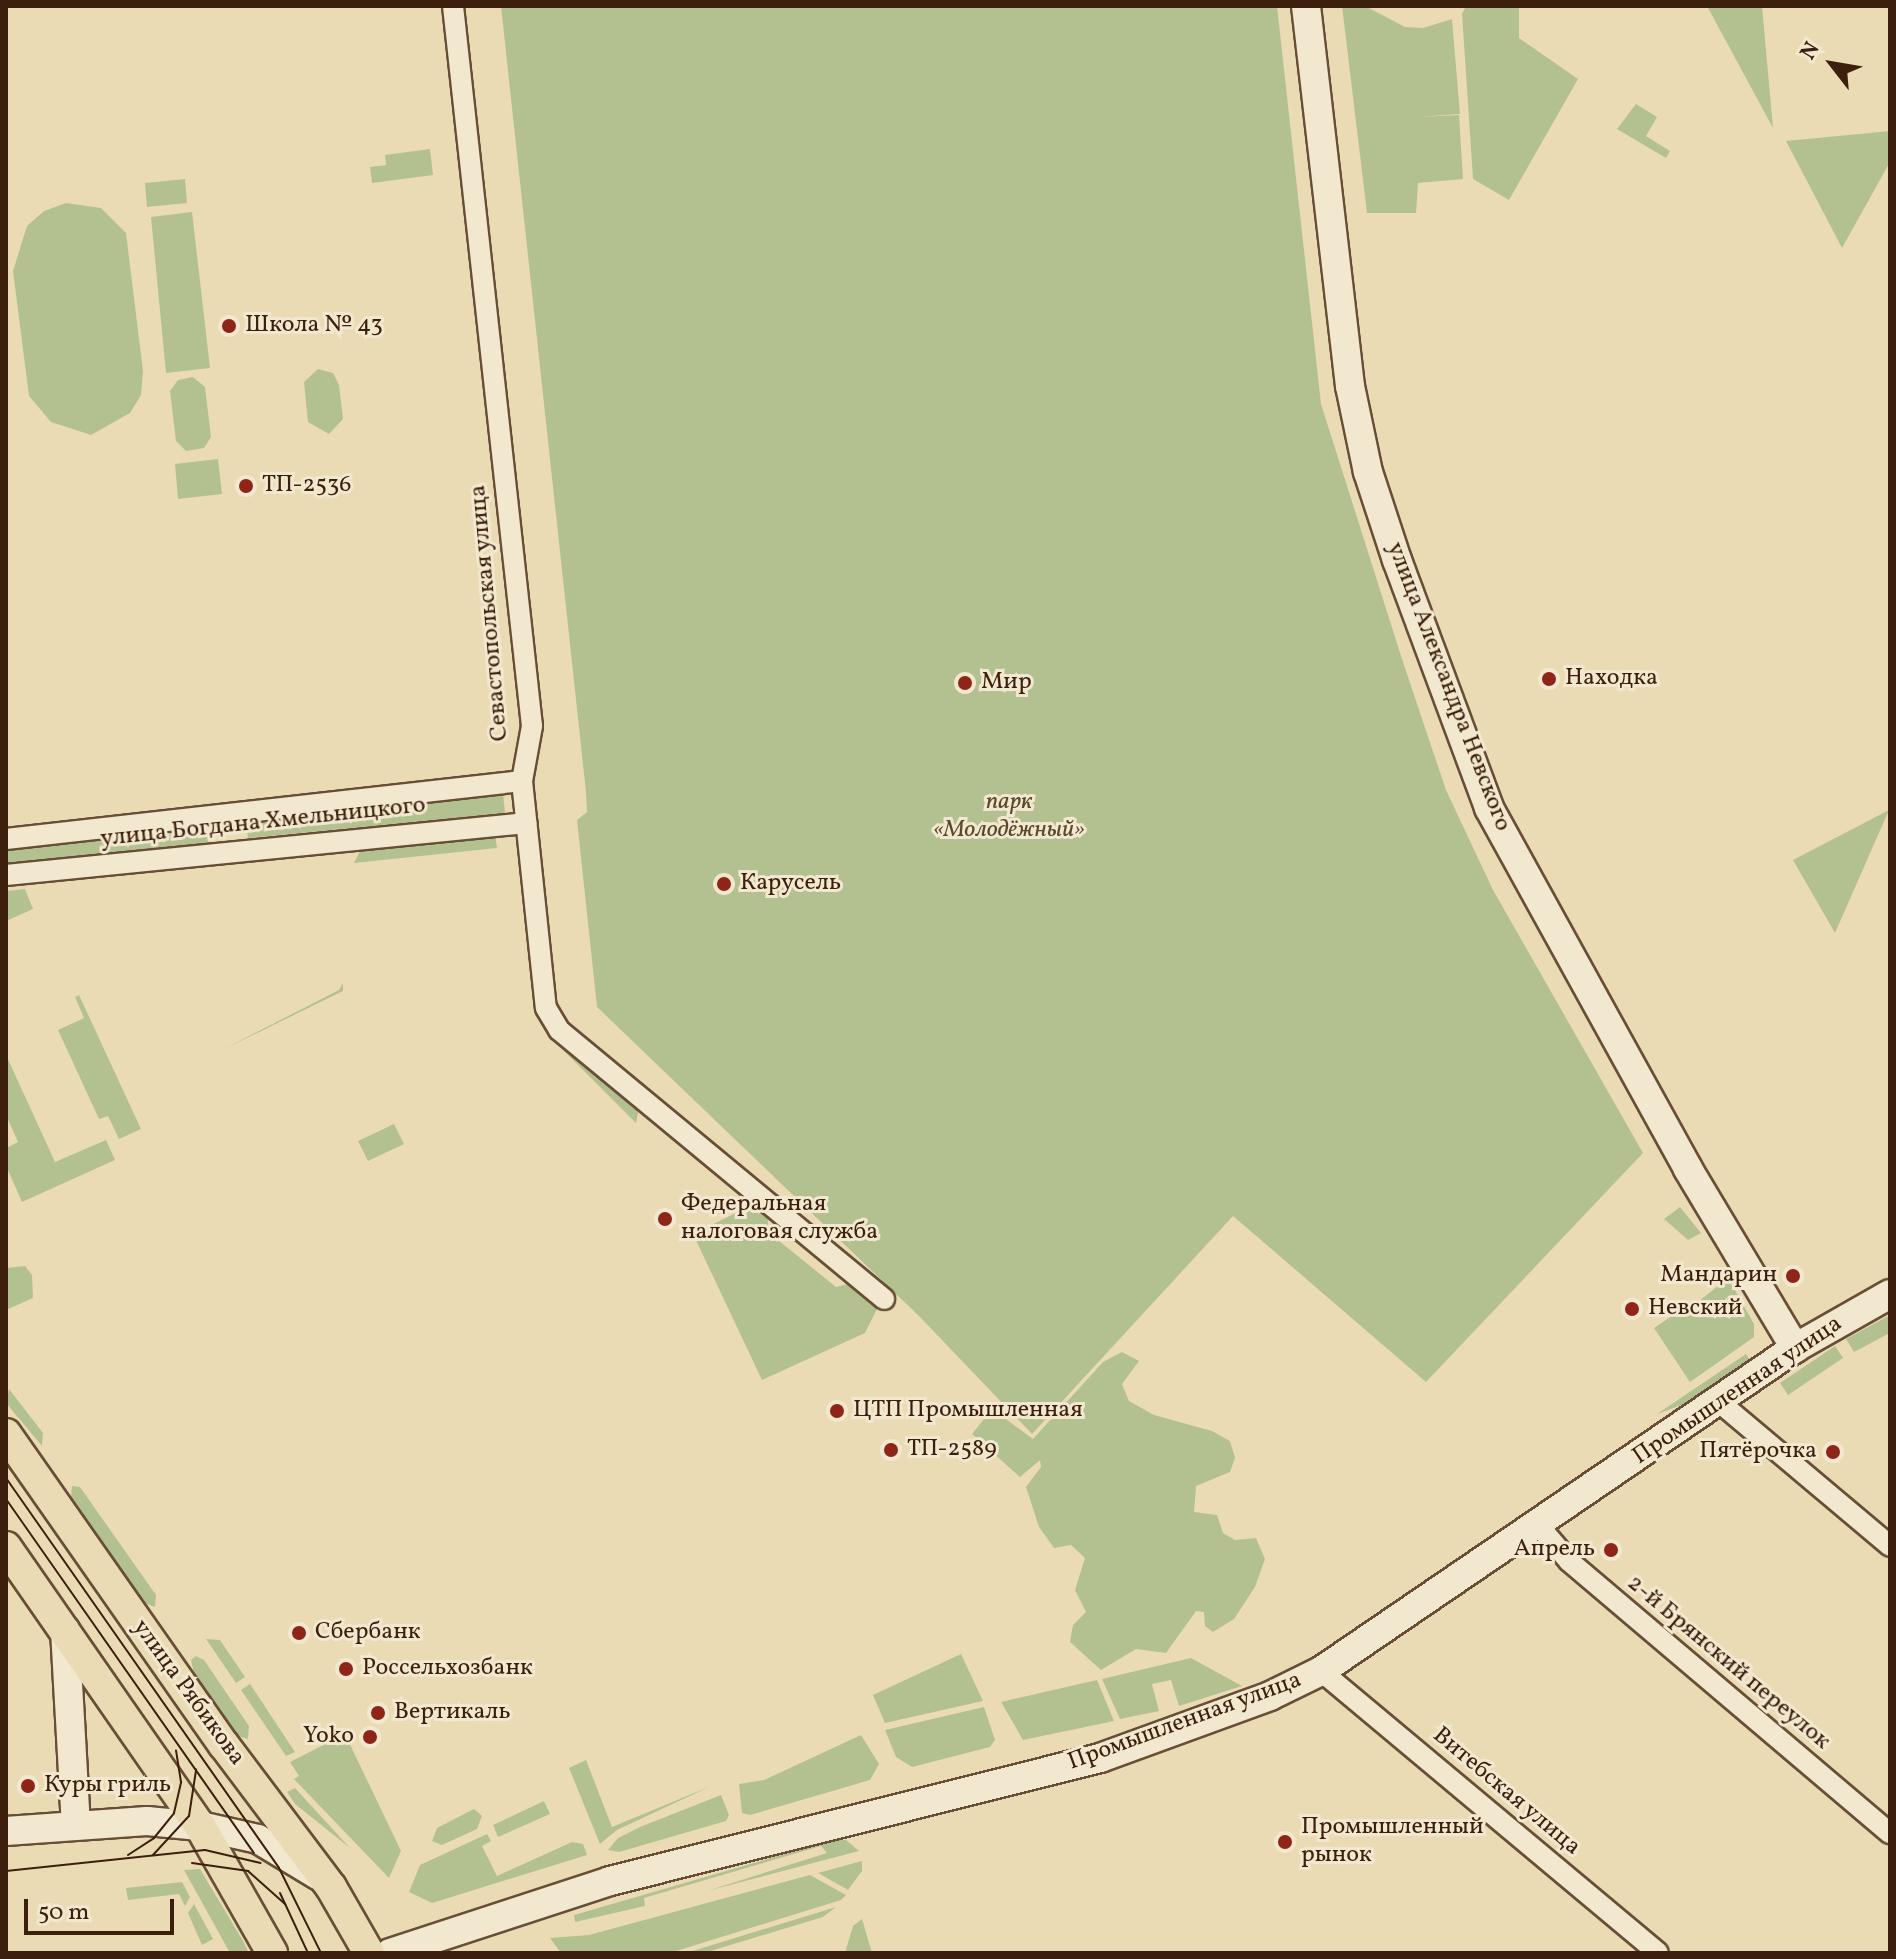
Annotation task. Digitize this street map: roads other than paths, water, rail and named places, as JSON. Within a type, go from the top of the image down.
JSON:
[{"type":"main road","name":"улица Рябикова","points":[[6,1434],[224,1745],[331,1887],[369,1953]]},
{"type":"main road","points":[[6,1547],[200,1826],[272,1953]]},
{"type":"street","name":"Севастопольская улица","points":[[453,6],[532,726],[522,781],[543,994],[552,1021],[884,1299]]},
{"type":"street","name":"улица Александра Невского","points":[[1306,6],[1350,386],[1368,472],[1397,560],[1489,808],[1688,1169],[1795,1348]]},
{"type":"street","points":[[6,839],[522,781]]},
{"type":"street","name":"улица Богдана Хмельницкого","points":[[6,875],[526,823]]},
{"type":"street","name":"Промышленная улица","points":[[390,1953],[610,1881],[1100,1758],[1270,1696],[1321,1671],[1539,1526],[1795,1348],[1890,1294]]},
{"type":"street","points":[[1718,1401],[1890,1546]]},
{"type":"street","name":"2-й Брянский переулок","points":[[1539,1526],[1569,1561],[1890,1833]]},
{"type":"street","points":[[65,1630],[76,1825]]},
{"type":"street","name":"Витебская улица","points":[[1321,1671],[1658,1953]]},
{"type":"street","points":[[6,1831],[147,1821],[200,1826],[258,1839],[305,1864],[331,1887]]},
{"type":"tram line","points":[[6,1478],[279,1868],[321,1953]]},
{"type":"tram line","points":[[6,1499],[254,1853]]},
{"type":"tram line","points":[[128,1855],[154,1838],[174,1813],[181,1782],[176,1750]]},
{"type":"tram line","points":[[153,1855],[189,1816],[196,1770]]},
{"type":"tram line","points":[[6,1871],[205,1850],[261,1863]]},
{"type":"tram line","points":[[192,1863],[248,1871],[285,1904]]},
{"type":"tram line","points":[[280,1893],[308,1953]]},
{"type":"place","name":"Школа № 43","points":[[229,326]]},
{"type":"place","name":"ТП-2536","points":[[246,486]]},
{"type":"place","name":"Находка","points":[[1549,679]]},
{"type":"place","name":"Мир","points":[[965,683]]},
{"type":"place","name":"Карусель","points":[[724,884]]},
{"type":"place","name":"Федеральная налоговая служба","points":[[665,1219]]},
{"type":"place","name":"Мандарин","points":[[1793,1276]]},
{"type":"place","name":"Невский","points":[[1632,1309]]},
{"type":"place","name":"ЦТП Промышленная","points":[[837,1411]]},
{"type":"place","name":"ТП-2589","points":[[891,1450]]},
{"type":"place","name":"Пятёрочка","points":[[1833,1452]]},
{"type":"place","name":"Апрель","points":[[1611,1550]]},
{"type":"place","name":"Сбербанк","points":[[299,1633]]},
{"type":"place","name":"Россельхозбанк","points":[[346,1669]]},
{"type":"place","name":"Вертикаль","points":[[378,1713]]},
{"type":"place","name":"Yoko","points":[[370,1737]]},
{"type":"place","name":"Куры гриль","points":[[28,1786]]},
{"type":"place","name":"Промышленный рынок","points":[[1285,1842]]},
{"type":"park label","name":"парк «Молодёжный»","points":[[1009,817]]}]
